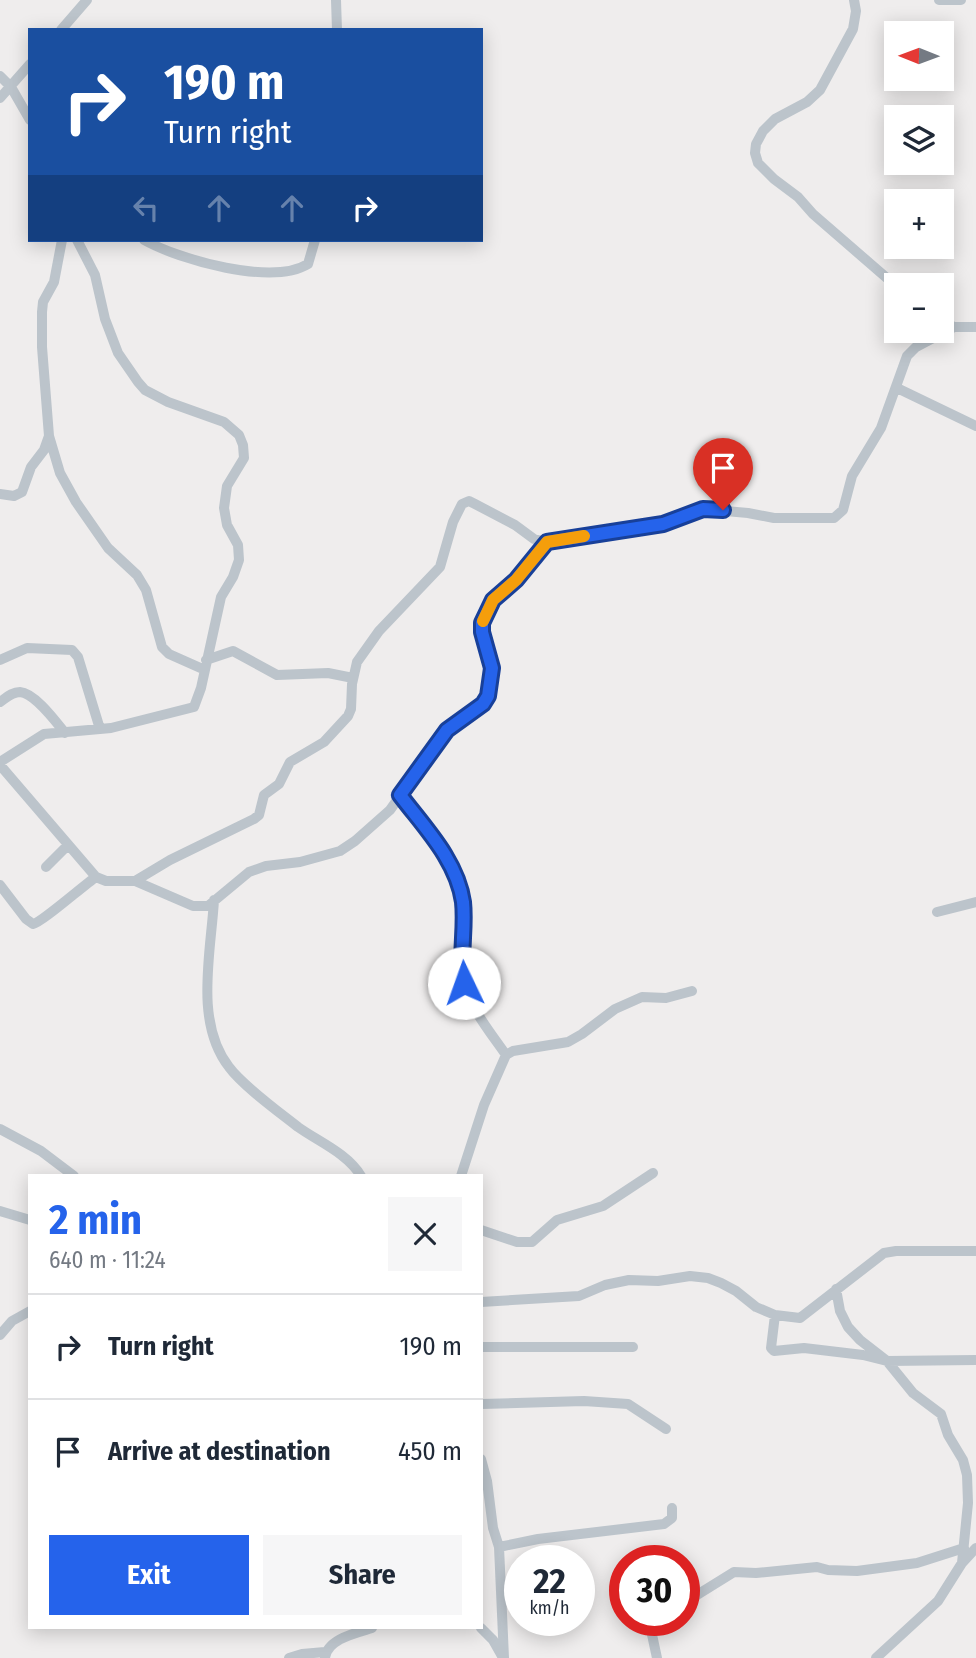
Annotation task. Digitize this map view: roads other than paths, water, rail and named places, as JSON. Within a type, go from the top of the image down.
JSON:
[{"type":"street","points":[[63,28],[86,0]]},
{"type":"street","points":[[336,0],[337,28]]},
{"type":"street","points":[[854,0],[856,11],[853,29],[820,90],[807,102],[775,119],[762,131],[755,144],[755,153],[758,163],[774,179],[798,197],[828,228],[884,276]]},
{"type":"street","points":[[939,0],[961,0]]},
{"type":"street","points":[[0,98],[28,66]]},
{"type":"street","points":[[0,76],[11,87],[28,117]]},
{"type":"street","points":[[62,242],[54,282],[43,302],[42,312],[49,436],[60,473],[76,502],[108,548],[137,575],[146,590],[162,647],[169,654],[206,665],[233,651],[277,674],[328,673],[353,678]]},
{"type":"street","points":[[78,242],[95,275],[105,318],[118,353],[138,382],[145,390],[168,402],[225,422],[239,436],[243,445],[242,464],[231,479],[225,496],[225,516],[238,545],[239,560],[233,577],[220,597],[197,703],[191,709],[175,710],[122,725],[44,734],[0,764],[96,877],[106,881],[135,881],[198,908],[208,906],[249,872],[340,851],[355,841],[381,818],[447,730],[483,704],[488,696],[492,668],[482,623],[493,600],[516,580],[547,542]]},
{"type":"street","points":[[148,242],[173,255],[198,262],[282,272],[292,272],[308,264],[314,242]]},
{"type":"street","points":[[954,327],[976,327]]},
{"type":"street","points":[[135,881],[170,860],[254,819],[258,815],[264,795],[279,784],[290,762],[324,742],[348,716],[357,662],[379,631],[440,567],[461,504],[469,501],[515,525],[534,539],[547,542],[663,524],[703,509],[748,513],[775,519],[834,518],[843,510],[852,476],[881,428],[907,356],[925,343]]},
{"type":"street","points":[[897,388],[976,426]]},
{"type":"street","points":[[0,494],[14,496],[22,492],[31,467],[44,450],[49,436]]},
{"type":"street","points":[[0,660],[27,648],[72,650],[78,657],[100,729]]},
{"type":"street","points":[[0,702],[15,692],[23,692],[65,733]]},
{"type":"street","points":[[400,795],[447,857],[458,883],[463,902],[461,968],[464,983],[467,993],[506,1055]]},
{"type":"street","points":[[46,867],[68,845]]},
{"type":"street","points":[[0,886],[26,919],[36,924],[96,877]]},
{"type":"street","points":[[214,901],[208,994],[211,1026],[218,1049],[236,1075],[281,1114],[332,1149],[360,1174]]},
{"type":"street","points":[[937,912],[976,902]]},
{"type":"street","points":[[462,1174],[484,1105],[506,1055],[513,1051],[568,1042],[615,1009],[642,997],[666,998],[692,991]]},
{"type":"street","points":[[0,1129],[41,1151],[71,1174]]},
{"type":"street","points":[[483,1231],[517,1242],[532,1242],[557,1220],[603,1206],[653,1173]]},
{"type":"street","points":[[0,1211],[28,1219]]},
{"type":"street","points":[[483,1302],[579,1296],[610,1284],[639,1279],[658,1281],[682,1275],[708,1278],[721,1283],[756,1307],[790,1319],[804,1317],[884,1253],[976,1251]]},
{"type":"street","points":[[836,1289],[840,1311],[848,1327],[887,1361],[913,1393],[941,1415],[948,1435],[963,1460],[967,1475],[968,1503],[962,1563]]},
{"type":"street","points":[[0,1335],[12,1321],[28,1312]]},
{"type":"street","points":[[775,1315],[772,1351],[813,1349],[887,1361],[976,1360]]},
{"type":"street","points":[[483,1347],[633,1347]]},
{"type":"street","points":[[483,1404],[628,1404],[666,1429]]},
{"type":"street","points":[[483,1466],[493,1528],[499,1547],[504,1658]]},
{"type":"street","points":[[499,1547],[538,1539],[664,1524],[672,1518],[672,1507]]},
{"type":"street","points":[[700,1593],[734,1572],[756,1573],[817,1567],[857,1571],[917,1563],[964,1548]]},
{"type":"street","points":[[876,1658],[941,1598],[962,1563],[976,1548]]},
{"type":"street","points":[[289,1658],[302,1654],[325,1655],[341,1639],[369,1629]]},
{"type":"street","points":[[482,1629],[493,1640],[504,1658]]},
{"type":"street","points":[[652,1636],[657,1658]]},
{"type":"street","points":[[891,1643],[895,1658]]}]
